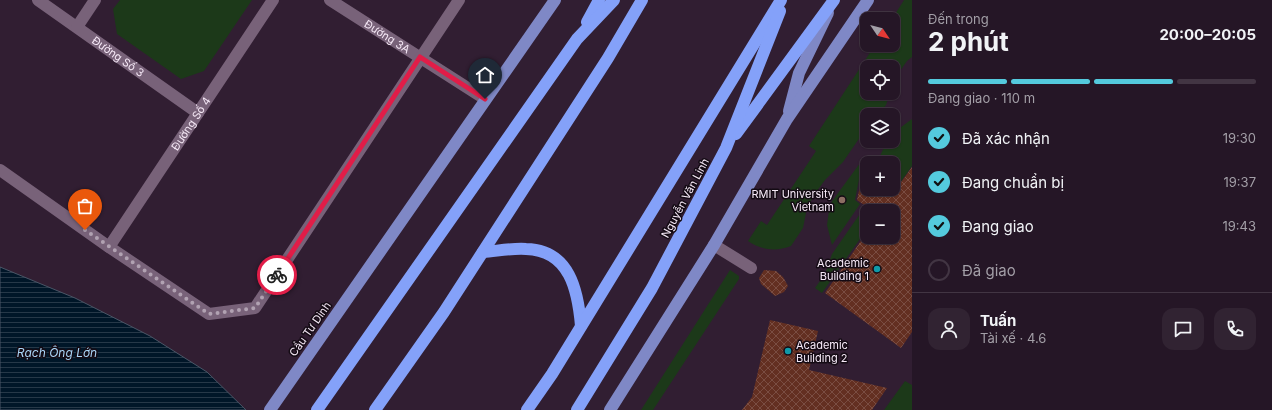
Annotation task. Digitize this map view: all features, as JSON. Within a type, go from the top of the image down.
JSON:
[{"type":"highway","points":[[317,410],[577,39],[599,0]]},
{"type":"highway","points":[[577,39],[614,0]]},
{"type":"highway","points":[[375,410],[444,312],[612,52],[642,0]]},
{"type":"highway","name":"Nguyễn Văn Linh","points":[[527,410],[552,374],[780,0]]},
{"type":"highway","name":"Nguyễn Văn Linh","points":[[577,410],[652,288],[726,148],[785,0]]},
{"type":"highway","points":[[726,148],[834,0]]},
{"type":"highway","points":[[483,252],[528,249],[545,252],[558,261],[569,273],[575,287],[581,326]]},
{"type":"main road","points":[[485,99],[555,0]]},
{"type":"main road","points":[[786,119],[799,73],[834,0]]},
{"type":"main road","points":[[610,410],[714,245],[786,119],[868,0]]},
{"type":"main road","name":"Cầu Tư Dinh","points":[[270,410],[485,99]]},
{"type":"street","name":"Đường Số 3","points":[[38,0],[198,113]]},
{"type":"street","points":[[77,27],[95,0]]},
{"type":"street","name":"Đường Số 4","points":[[109,247],[273,0]]},
{"type":"street","name":"Đường 3A","points":[[330,0],[485,99]]},
{"type":"street","points":[[0,170],[109,247],[209,314],[255,308],[459,0]]},
{"type":"street","points":[[714,245],[751,268]]},
{"type":"green space","points":[[120,0],[252,0],[204,71],[181,79],[117,34],[113,9]]},
{"type":"green space","points":[[904,0],[912,0],[912,57],[900,71],[900,60],[865,60],[870,52],[900,52],[900,12],[896,12]]},
{"type":"green space","points":[[860,68],[860,100],[888,100],[886,105],[884,108],[860,108],[860,137],[843,162],[825,180],[814,195],[807,208],[803,228],[791,246],[780,249],[769,249],[763,248],[748,241],[761,221],[767,225],[816,151],[809,146]]},
{"type":"green space","points":[[912,119],[912,166],[900,183],[900,156],[880,156],[884,148],[900,148],[900,128]]},
{"type":"green space","points":[[860,163],[860,174],[855,200],[860,204],[832,245],[827,225],[830,204]]},
{"type":"green space","points":[[860,214],[860,239],[822,293],[815,288],[825,274],[832,254]]},
{"type":"green space","points":[[730,270],[739,276],[739,279],[653,410],[641,410]]},
{"type":"green space","points":[[905,381],[912,385],[912,410],[884,410]]},
{"type":"water","name":"Rạch Ông Lớn","points":[[0,267],[75,298],[150,336],[207,372],[246,410],[0,410]]},
{"type":"building","name":"Academic Building 1","points":[[912,167],[912,332],[901,348],[825,293],[860,242],[860,244],[900,244],[900,204],[863,204],[857,200],[860,186],[860,196],[900,196],[900,184]]},
{"type":"building","points":[[764,270],[776,271],[783,277],[788,286],[784,292],[775,296],[761,284],[759,278]]},
{"type":"building","name":"Academic Building 2","points":[[770,320],[818,331],[809,370],[887,388],[872,410],[742,410],[752,397]]},
{"type":"way so far","points":[[85,230],[209,314],[255,308],[277,275]]},
{"type":"place","name":"RMIT University Vietnam","points":[[842,200]]},
{"type":"place","name":"Academic Building 1","points":[[877,269]]},
{"type":"place","name":"Academic Building 2","points":[[788,351]]},
{"type":"route","points":[[277,275],[420,57],[485,99]]}]
